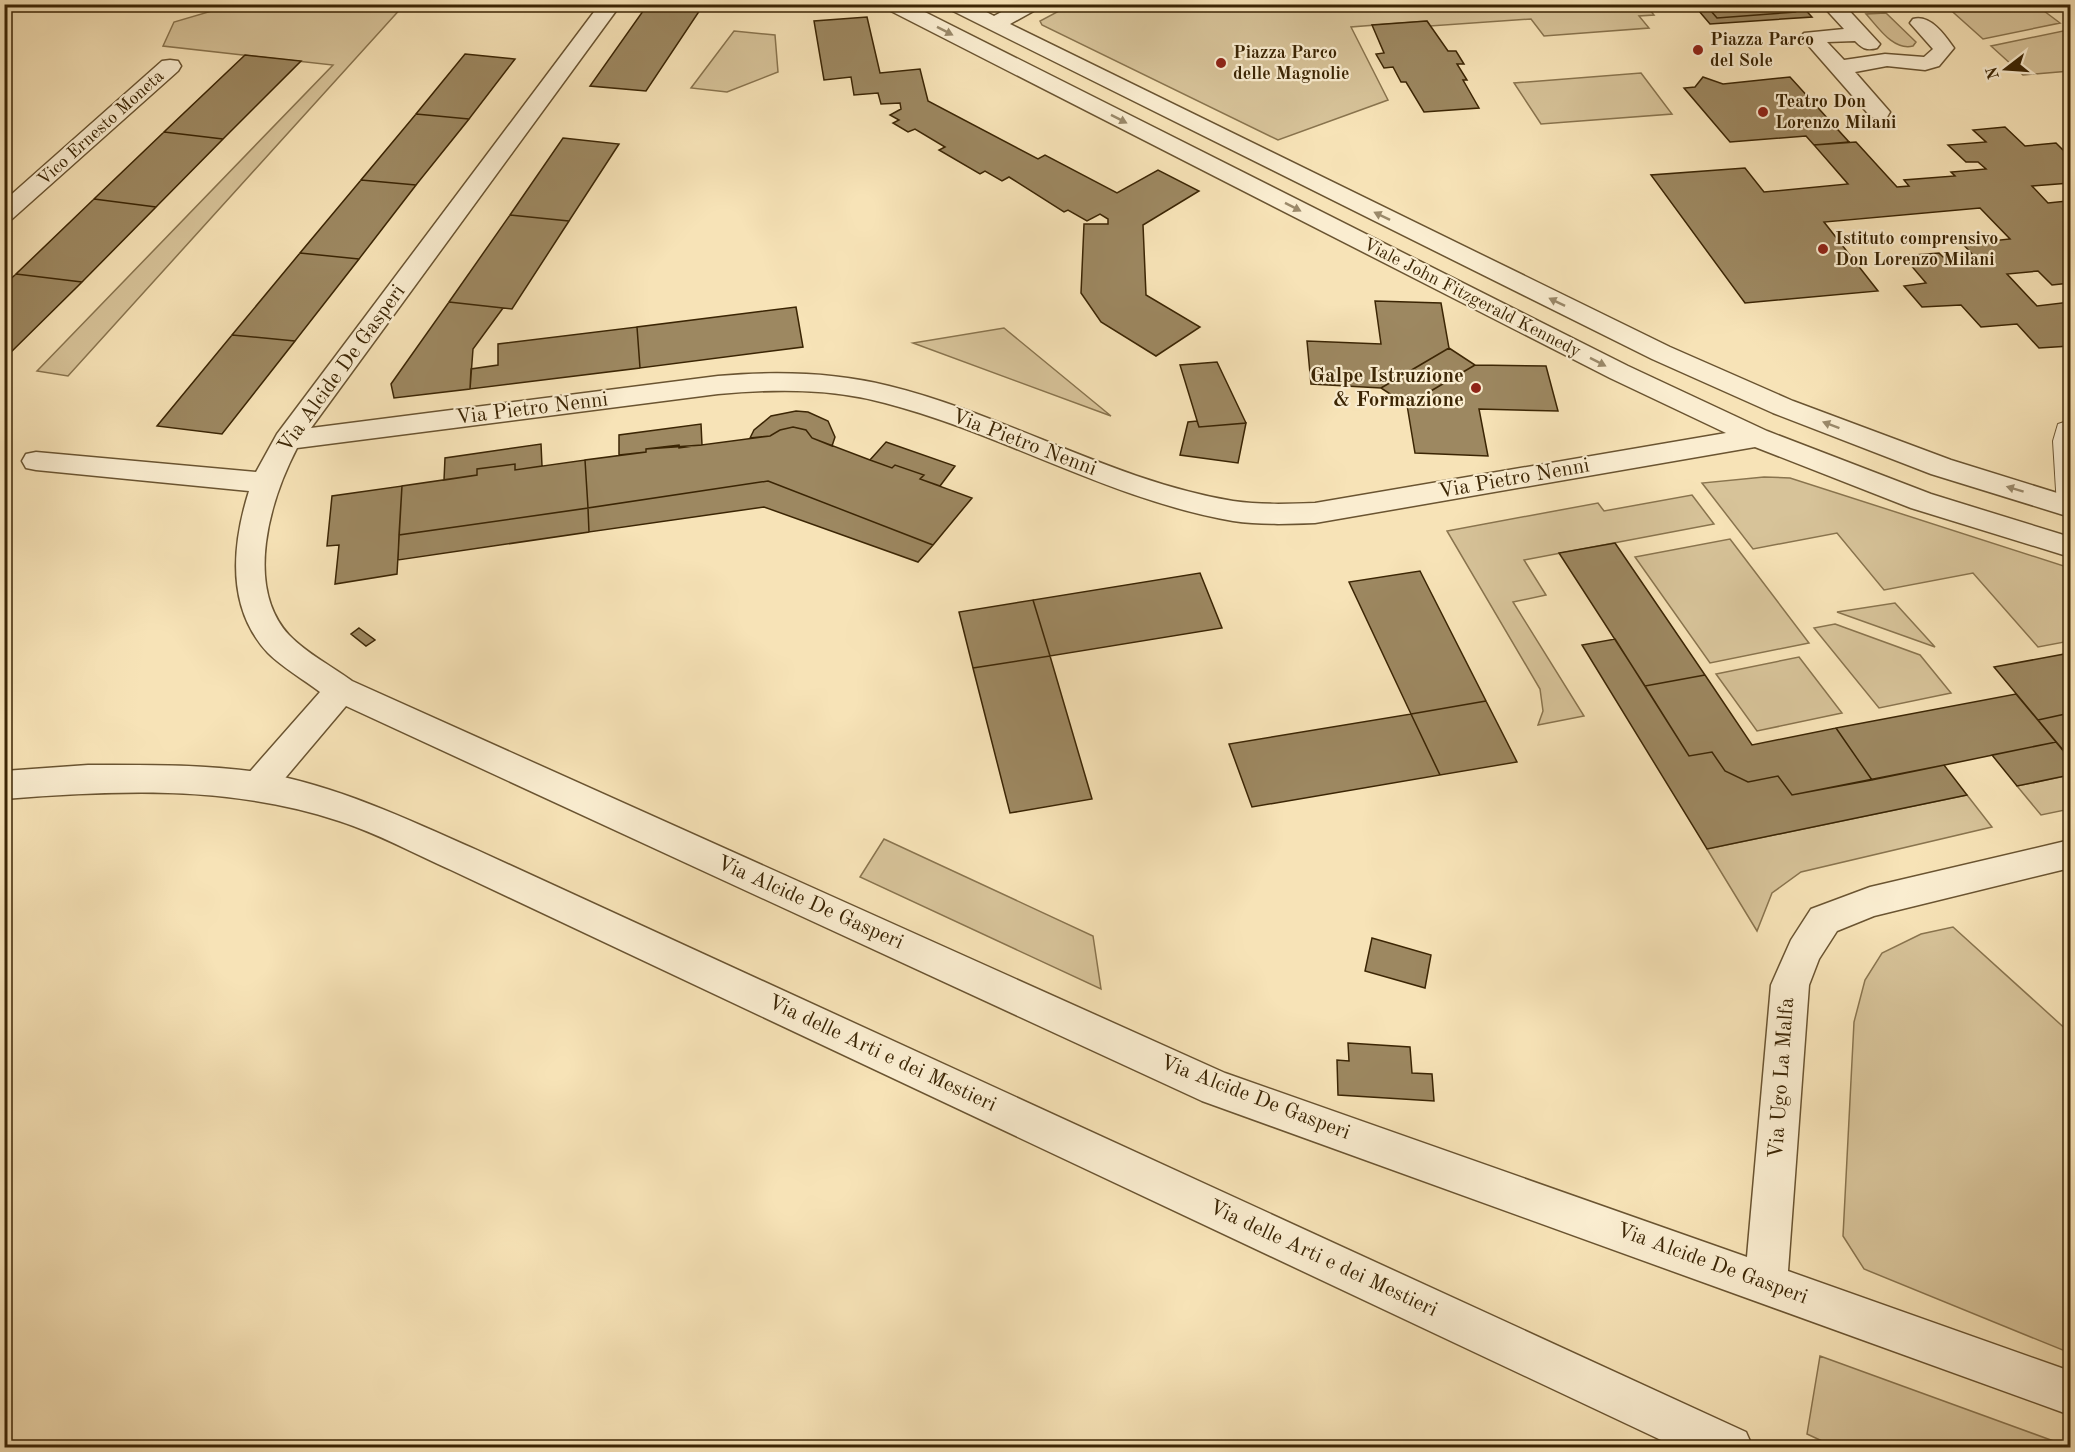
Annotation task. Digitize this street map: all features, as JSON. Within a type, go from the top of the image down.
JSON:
[{"type":"street","name":"Via Alcide De Gasperi","points":[[611,4],[287,440],[265,483],[256,518],[250,569],[256,610],[278,643],[341,690],[1216,1088],[2070,1394]]},
{"type":"street","name":"Viale John Fitzgerald Kennedy","points":[[892,4],[1619,372],[1757,437],[1921,501],[2070,547]]},
{"type":"street","name":"Viale John Fitzgerald Kennedy","points":[[954,4],[1661,353],[1783,407],[1930,463],[2069,506]]},
{"type":"street","points":[[994,24],[1032,4]]},
{"type":"street","points":[[1831,4],[1886,60]]},
{"type":"street","points":[[1838,68],[1873,64],[1886,60],[1920,64],[1940,57],[1944,48],[1920,23]]},
{"type":"street","points":[[1860,34],[1811,36],[1879,112]]},
{"type":"street","name":"Vico Ernesto Moneta","points":[[4,214],[170,66]]},
{"type":"street","name":"Via Pietro Nenni","points":[[287,440],[718,386],[764,381],[807,381],[889,395],[930,407],[1138,486],[1186,501],[1234,511],[1275,515],[1316,513],[1757,437]]},
{"type":"street","points":[[36,461],[265,483]]},
{"type":"street","points":[[258,786],[341,690]]},
{"type":"street","name":"Via delle Arti e dei Mestieri","points":[[4,786],[88,779],[180,779],[258,786],[347,809],[464,860],[1730,1448]]},
{"type":"street","name":"Via Ugo La Malfa","points":[[1766,1284],[1790,985],[1804,951],[1824,920],[1870,902],[2070,854]]},
{"type":"lane","points":[[2069,506],[2064,441],[2066,429],[2070,427]]},
{"type":"shaded area","points":[[343,4],[404,5],[68,376],[37,371],[333,65],[163,46],[174,22],[232,5],[277,11],[316,9]]},
{"type":"shaded area","name":"Piazza Parco delle Magnolie","points":[[1072,4],[1645,4],[1654,15],[1639,16],[1649,28],[1544,36],[1531,19],[1430,26],[1427,21],[1351,27],[1388,100],[1278,140],[1042,25],[1040,21]]},
{"type":"shaded area","points":[[1945,5],[2036,5],[2060,23],[1983,39]]},
{"type":"shaded area","points":[[1886,13],[1916,42],[1913,46],[1906,47],[1893,42],[1866,14]]},
{"type":"shaded area","points":[[2068,30],[2070,32],[2070,71],[2023,75],[1991,46]]},
{"type":"shaded area","points":[[734,31],[775,35],[778,72],[727,92],[691,88]]},
{"type":"shaded area","points":[[1641,73],[1672,114],[1541,124],[1514,83]]},
{"type":"shaded area","points":[[1004,328],[1111,416],[913,343]]},
{"type":"shaded area","points":[[1764,477],[1790,478],[2070,568],[2070,641],[2038,647],[1973,573],[1884,590],[1837,533],[1753,549],[1702,483]]},
{"type":"shaded area","points":[[1692,495],[1714,524],[1524,560],[1546,595],[1513,602],[1584,716],[1538,725],[1543,711],[1540,689],[1447,531],[1598,503],[1604,511]]},
{"type":"shaded area","points":[[1730,539],[1809,643],[1710,663],[1635,557]]},
{"type":"shaded area","points":[[1895,603],[1935,647],[1837,612]]},
{"type":"shaded area","points":[[1835,624],[1920,655],[1951,693],[1879,708],[1814,628]]},
{"type":"shaded area","points":[[1799,657],[1842,713],[1757,731],[1716,674]]},
{"type":"shaded area","points":[[2070,775],[2070,809],[2041,815],[2017,786]]},
{"type":"shaded area","points":[[1967,795],[1992,827],[1801,872],[1772,893],[1757,931],[1707,849]]},
{"type":"shaded area","points":[[884,839],[1093,936],[1101,989],[860,877]]},
{"type":"shaded area","points":[[1953,927],[2070,1033],[2070,1353],[1864,1269],[1843,1236],[1854,1022],[1865,980],[1882,953],[1921,934]]},
{"type":"shaded area","points":[[1820,1356],[2070,1447],[1835,1447],[1807,1434]]},
{"type":"building","points":[[648,4],[704,4],[646,91],[590,86]]},
{"type":"building","points":[[1693,4],[1705,4],[1717,18],[1795,12],[1788,4],[1800,4],[1812,17],[1710,24]]},
{"type":"building","points":[[1705,4],[1788,4],[1795,12],[1717,18]]},
{"type":"building","points":[[867,17],[880,73],[920,69],[928,101],[1038,159],[1045,155],[1117,193],[1158,170],[1199,191],[1143,225],[1146,295],[1200,327],[1156,356],[1101,322],[1081,293],[1084,224],[1108,224],[1108,219],[1100,214],[1087,221],[1068,210],[1064,212],[1009,177],[1002,181],[985,171],[980,174],[939,150],[945,147],[915,129],[908,132],[893,123],[899,120],[890,115],[901,109],[900,103],[881,104],[878,93],[854,95],[851,77],[824,80],[814,21]]},
{"type":"building","points":[[1427,21],[1448,51],[1456,51],[1464,64],[1457,64],[1479,108],[1424,112],[1406,82],[1401,82],[1393,67],[1384,68],[1376,54],[1384,53],[1372,25]]},
{"type":"building","points":[[465,54],[515,59],[469,119],[416,114]]},
{"type":"building","points":[[245,55],[301,61],[223,139],[164,132]]},
{"type":"building","name":"Teatro Don Lorenzo Milani","points":[[1703,77],[1723,84],[1790,77],[1849,142],[1814,145],[1806,136],[1730,142],[1684,88],[1695,87]]},
{"type":"building","points":[[416,114],[469,119],[416,185],[361,180]]},
{"type":"building","points":[[2005,127],[2025,146],[2056,143],[2070,157],[2070,183],[2032,186],[2048,203],[2067,201],[2070,204],[2070,283],[2052,285],[2038,271],[2007,274],[2037,306],[2070,302],[2070,346],[2039,348],[2017,324],[1981,327],[1961,305],[1922,307],[1904,286],[1926,283],[1903,256],[1939,253],[1943,257],[1973,255],[1963,244],[2010,239],[1980,208],[1824,222],[1878,291],[1745,303],[1651,175],[1745,168],[1764,192],[1848,184],[1814,145],[1856,142],[1897,187],[1909,186],[1904,180],[1955,176],[1951,172],[1986,169],[1978,162],[1966,162],[1948,145],[1986,142],[1973,130]]},
{"type":"building","points":[[164,132],[223,139],[156,207],[94,199]]},
{"type":"building","points":[[563,138],[619,144],[569,221],[510,215]]},
{"type":"building","points":[[361,180],[416,185],[359,259],[300,253]]},
{"type":"building","points":[[94,199],[156,207],[82,282],[16,274]]},
{"type":"building","points":[[510,215],[569,221],[512,309],[449,302]]},
{"type":"building","points":[[300,253],[359,259],[295,341],[232,335]]},
{"type":"building","points":[[16,274],[82,282],[4,359],[4,285]]},
{"type":"building","points":[[1375,301],[1441,303],[1449,348],[1381,388],[1311,384],[1307,341],[1381,344]]},
{"type":"building","points":[[449,302],[503,308],[473,349],[470,389],[394,398],[391,384]]},
{"type":"building","points":[[796,307],[803,347],[640,368],[637,327]]},
{"type":"building","points":[[637,327],[640,368],[470,389],[471,369],[498,365],[498,344]]},
{"type":"building","points":[[232,335],[295,341],[222,434],[157,426]]},
{"type":"building","points":[[1449,348],[1475,365],[1407,405],[1381,388]]},
{"type":"building","points":[[1217,362],[1246,423],[1199,427],[1180,365]]},
{"type":"building","points":[[1475,365],[1546,366],[1558,411],[1479,409],[1488,456],[1415,453],[1407,405]]},
{"type":"building","points":[[796,411],[808,412],[828,421],[835,437],[832,446],[812,438],[806,430],[793,427],[780,430],[770,436],[750,438],[754,430],[771,416]]},
{"type":"building","points":[[1197,421],[1199,427],[1246,423],[1238,463],[1180,455],[1188,422]]},
{"type":"building","points":[[701,424],[702,445],[646,449],[646,452],[619,455],[619,435]]},
{"type":"building","points":[[793,427],[806,430],[812,438],[870,460],[892,468],[895,465],[924,475],[920,479],[972,498],[933,545],[768,481],[588,508],[585,460],[646,452],[646,449],[679,445],[679,448],[770,436],[780,430]]},
{"type":"building","points":[[886,442],[955,466],[940,486],[920,479],[924,475],[895,465],[892,468],[870,460]]},
{"type":"building","points":[[541,444],[542,466],[515,470],[515,464],[477,469],[477,475],[444,480],[445,458]]},
{"type":"building","points":[[585,460],[588,508],[399,535],[402,486],[477,475],[477,469],[515,464],[515,470]]},
{"type":"building","points":[[768,481],[933,545],[918,562],[764,507],[589,532],[588,508]]},
{"type":"building","points":[[402,486],[397,574],[335,584],[339,545],[327,546],[332,496]]},
{"type":"building","points":[[588,508],[589,532],[398,560],[399,535]]},
{"type":"building","points":[[1615,543],[1705,675],[1645,686],[1559,553]]},
{"type":"building","points":[[1420,571],[1486,701],[1411,714],[1349,582]]},
{"type":"building","points":[[1200,573],[1222,628],[1050,656],[1033,600]]},
{"type":"building","points":[[1033,600],[1050,656],[973,668],[959,612]]},
{"type":"building","points":[[359,628],[375,640],[366,646],[351,634]]},
{"type":"building","points":[[1615,639],[1689,756],[1712,752],[1725,771],[1748,782],[1778,776],[1792,795],[1944,765],[1967,795],[1707,849],[1582,645]]},
{"type":"building","points":[[2070,653],[2070,713],[2038,720],[1994,667]]},
{"type":"building","points":[[1050,656],[1092,799],[1010,813],[973,668]]},
{"type":"building","points":[[1705,675],[1752,745],[1836,728],[1872,780],[1792,795],[1778,776],[1748,782],[1725,771],[1712,752],[1689,756],[1645,686]]},
{"type":"building","points":[[2016,694],[2056,742],[1872,780],[1836,728]]},
{"type":"building","points":[[1486,701],[1517,762],[1440,775],[1411,714]]},
{"type":"building","points":[[2070,713],[2070,749],[2063,750],[2038,720]]},
{"type":"building","points":[[1411,714],[1440,775],[1252,807],[1229,744]]},
{"type":"building","points":[[2056,742],[2070,759],[2070,775],[2017,786],[1992,755]]},
{"type":"building","points":[[1372,938],[1431,955],[1425,988],[1365,971]]},
{"type":"building","points":[[1348,1043],[1410,1047],[1412,1073],[1432,1074],[1434,1101],[1338,1095],[1337,1060],[1349,1061]]},
{"type":"place","name":"Piazza Parco del Sole","points":[[1698,50]]},
{"type":"place","name":"Piazza Parco delle Magnolie","points":[[1221,63]]},
{"type":"place","name":"Teatro Don Lorenzo Milani","points":[[1763,112]]},
{"type":"place","name":"Istituto comprensivo Don Lorenzo Milani","points":[[1823,249]]},
{"type":"place","name":"Galpe Istruzione & Formazione","points":[[1476,388]]}]
